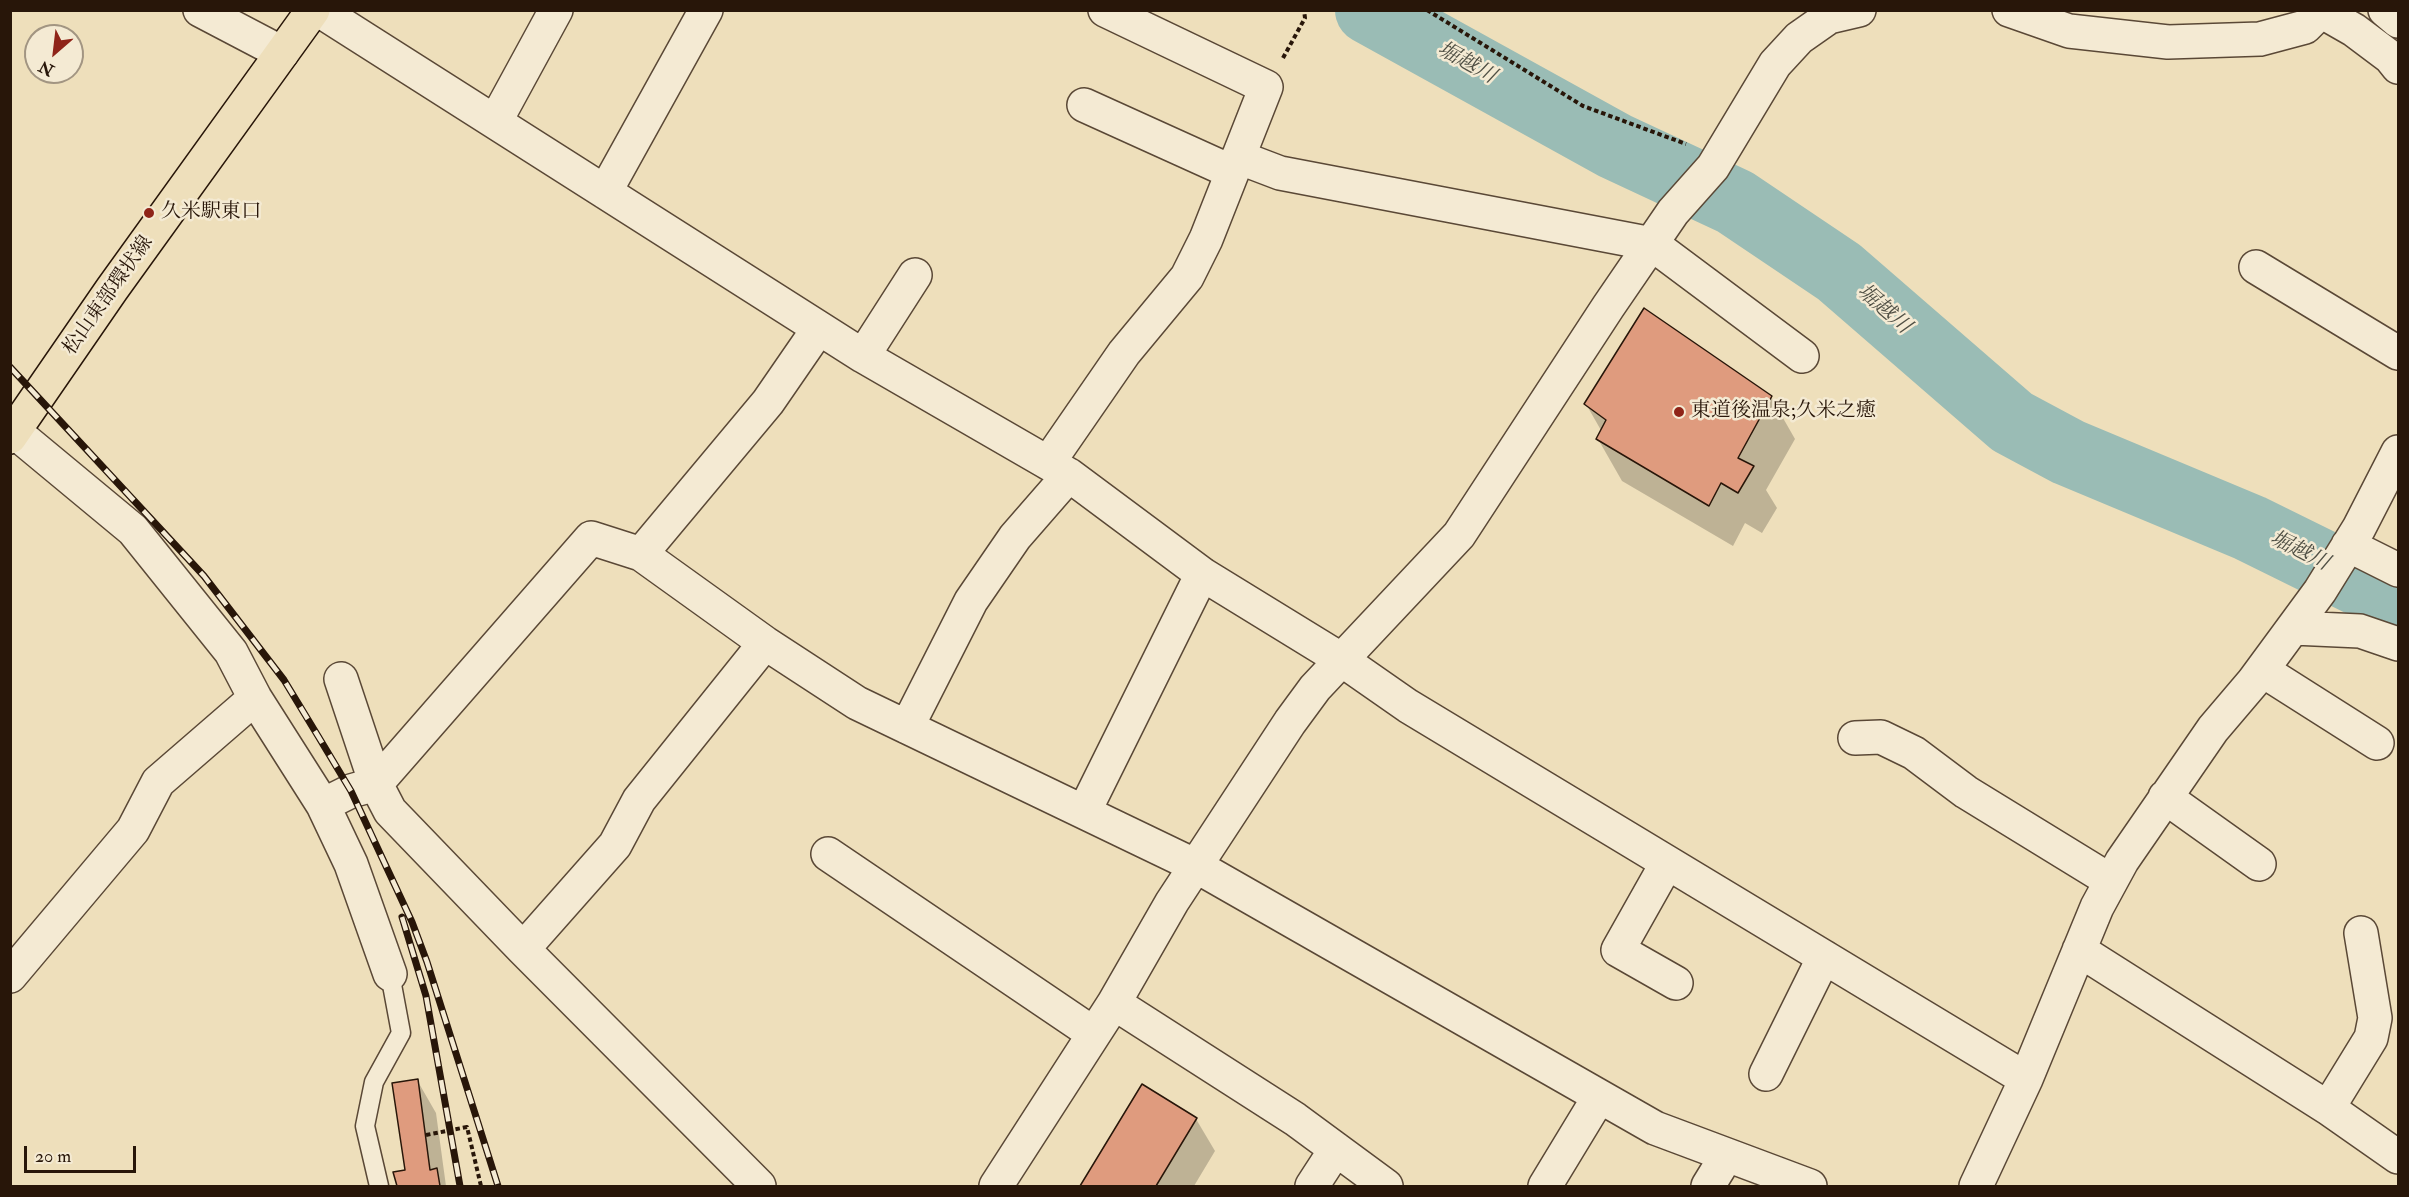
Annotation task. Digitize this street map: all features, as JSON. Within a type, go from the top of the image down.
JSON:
[{"type":"main road","name":"松山東部環状線","points":[[12,432],[112,289],[314,10]]},
{"type":"street","points":[[200,10],[282,53]]},
{"type":"street","points":[[319,10],[863,356],[1059,469],[1202,574],[1342,660],[1408,706],[2026,1079]]},
{"type":"street","points":[[495,122],[556,10]]},
{"type":"street","points":[[605,192],[706,10]]},
{"type":"street","points":[[907,727],[971,601],[1059,469],[1124,353],[1187,277],[1206,239],[1266,87],[1104,10]]},
{"type":"street","points":[[2009,10],[2069,31],[2168,42],[2260,39],[2305,27],[2320,11],[2354,30],[2390,57],[2398,67]]},
{"type":"street","points":[[2385,10],[2398,21]]},
{"type":"street","points":[[996,1186],[1114,1003],[1172,902],[1290,722],[1315,688],[1459,535],[1673,212],[1716,162],[1775,64],[1799,38],[1837,13]]},
{"type":"street","points":[[1084,105],[1235,164],[1652,244],[1802,356]]},
{"type":"street","points":[[2256,267],[2398,353]]},
{"type":"street","points":[[863,356],[915,275]]},
{"type":"street","points":[[640,554],[768,402],[819,328]]},
{"type":"street","points":[[12,432],[134,530],[231,652],[255,698],[323,805],[351,864],[390,974]]},
{"type":"street","points":[[1976,1186],[2026,1079],[2097,906],[2122,861],[2213,729],[2262,670],[2320,591],[2396,463]]},
{"type":"street","points":[[323,805],[351,791],[376,784],[591,538],[640,554],[765,643],[857,703],[1197,866],[1654,1128],[1810,1186]]},
{"type":"street","points":[[2348,545],[2398,570]]},
{"type":"street","points":[[1084,813],[1202,574]]},
{"type":"street","points":[[2293,628],[2360,631],[2398,644]]},
{"type":"street","points":[[523,950],[615,845],[639,800],[765,643]]},
{"type":"street","points":[[2262,670],[2377,743]]},
{"type":"street","points":[[341,679],[376,784],[390,811],[523,950],[759,1186]]},
{"type":"street","points":[[10,976],[133,830],[158,783],[255,698]]},
{"type":"street","points":[[1855,738],[1881,737],[1914,753],[1966,792],[2111,882]]},
{"type":"street","points":[[2165,797],[2259,864]]},
{"type":"street","points":[[828,854],[1094,1034]]},
{"type":"street","points":[[1667,863],[1618,950],[1676,982]]},
{"type":"street","points":[[2328,1108],[2371,1038],[2375,1018],[2361,933]]},
{"type":"street","points":[[2079,950],[2328,1108],[2398,1157]]},
{"type":"street","points":[[1766,1074],[1824,957]]},
{"type":"street","points":[[1114,1003],[1295,1119],[1386,1186]]},
{"type":"street","points":[[1545,1186],[1599,1097]]},
{"type":"street","points":[[1312,1186],[1336,1149]]},
{"type":"street","points":[[1708,1186],[1727,1155]]},
{"type":"lane","points":[[379,1186],[365,1126],[374,1082],[401,1033],[390,974]]},
{"type":"path","points":[[1266,87],[1305,18],[1304,10]]},
{"type":"path","points":[[1427,10],[1583,106],[1716,162]]},
{"type":"path","points":[[426,1135],[467,1127],[481,1186]]},
{"type":"building","name":"東道後温泉;久米之癒","points":[[1644,308],[1772,396],[1738,458],[1754,466],[1738,493],[1721,483],[1709,506],[1596,439],[1606,420],[1584,404]]},
{"type":"building","points":[[418,1079],[430,1170],[437,1168],[440,1186],[397,1186],[393,1172],[405,1170],[392,1083]]},
{"type":"building","points":[[1142,1084],[1197,1118],[1156,1186],[1080,1186]]},
{"type":"waterway","name":"堀越川","points":[[1369,10],[1615,146],[1735,202],[1839,272],[2012,422],[2068,452],[2250,528],[2398,601]]},
{"type":"railway","points":[[10,367],[204,576],[284,680],[351,791],[412,922],[427,962],[498,1186]]},
{"type":"railway","points":[[402,917],[426,996],[460,1186]]},
{"type":"place","name":"久米駅東口","points":[[149,213]]},
{"type":"place","name":"東道後温泉;久米之癒","points":[[1679,412]]}]
